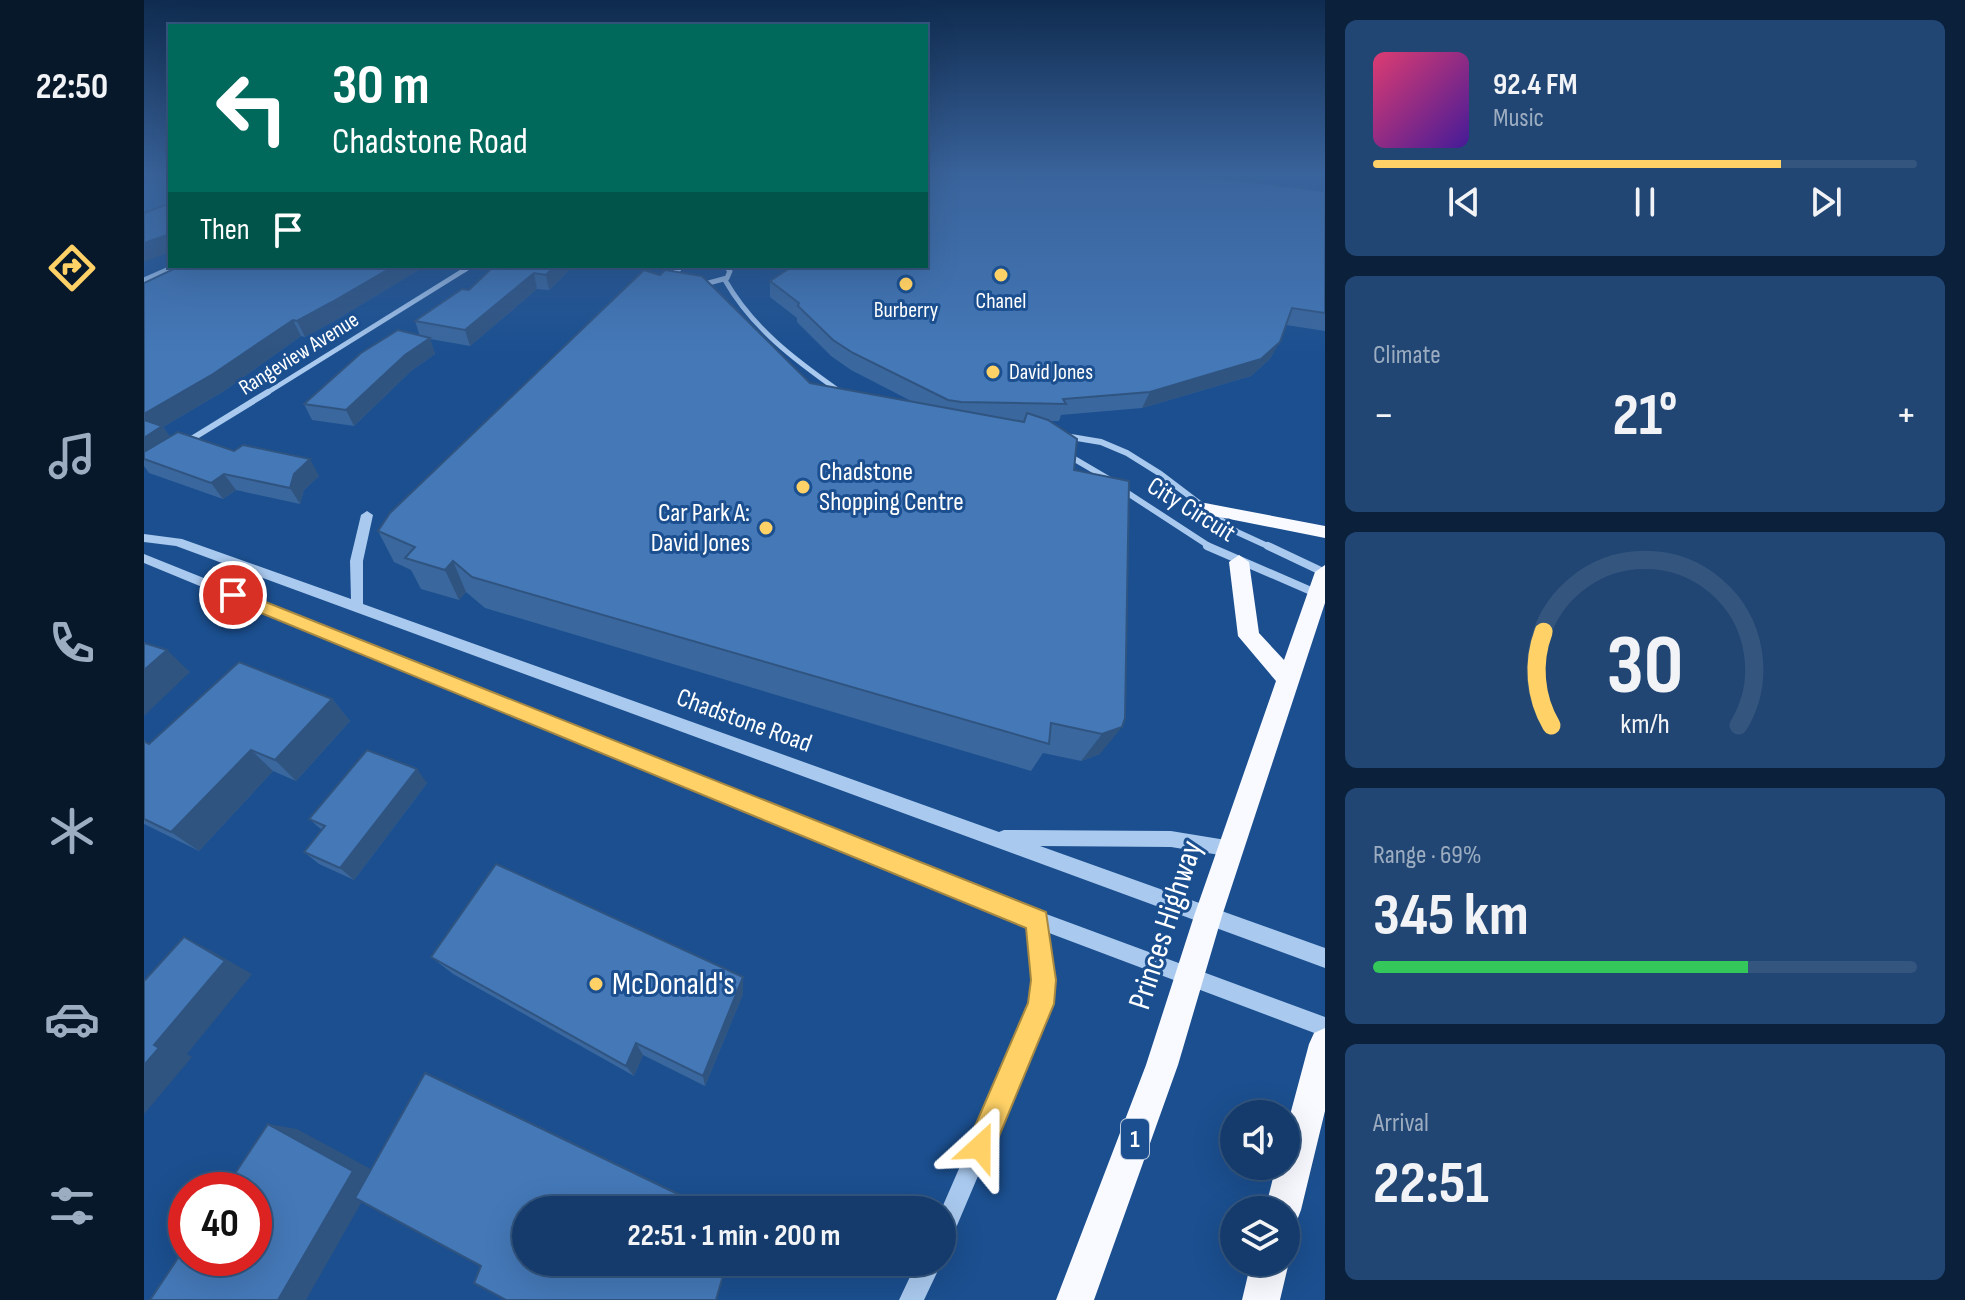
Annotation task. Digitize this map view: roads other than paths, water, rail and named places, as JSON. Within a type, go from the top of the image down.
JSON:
[{"type":"highway","points":[[1205,509],[1325,532]]},
{"type":"highway","points":[[1239,562],[1249,636],[1290,681]]},
{"type":"highway","name":"Princes Highway","points":[[1075,1300],[1162,1065],[1208,916],[1324,582]]},
{"type":"highway","points":[[1287,1196],[1325,1044]]},
{"type":"highway","points":[[1261,1300],[1267,1276]]},
{"type":"street","points":[[144,280],[171,268]]},
{"type":"street","name":"Rangeview Avenue","points":[[183,444],[468,268]]},
{"type":"street","points":[[680,268],[675,275],[692,284],[699,294]]},
{"type":"street","points":[[692,284],[725,280],[730,274],[726,268]]},
{"type":"street","points":[[725,280],[738,303],[787,354],[848,398],[825,393]]},
{"type":"street","name":"City Circuit","points":[[1059,435],[1101,442],[1127,453],[1159,473],[1237,532],[1324,582]]},
{"type":"street","name":"City Circuit","points":[[1062,453],[1099,471],[1185,534],[1239,562],[1324,582]]},
{"type":"street","points":[[356,608],[360,592],[355,570],[365,538],[367,515]]},
{"type":"street","name":"Chadstone Road","points":[[144,538],[178,542],[1325,958]]},
{"type":"street","points":[[144,558],[1038,920],[1325,1027]]},
{"type":"street","points":[[995,838],[1171,839],[1232,849]]},
{"type":"street","points":[[956,1201],[1041,1004],[1044,980],[1038,920]]},
{"type":"street","points":[[911,1300],[923,1276]]},
{"type":"place","name":"Chanel","points":[[1001,275]]},
{"type":"place","name":"Burberry","points":[[906,284]]},
{"type":"place","name":"David Jones","points":[[993,372]]},
{"type":"place","name":"Chadstone Shopping Centre","points":[[803,487]]},
{"type":"place","name":"Car Park A: David Jones","points":[[766,528]]},
{"type":"place","name":"McDonald's","points":[[596,984]]}]
